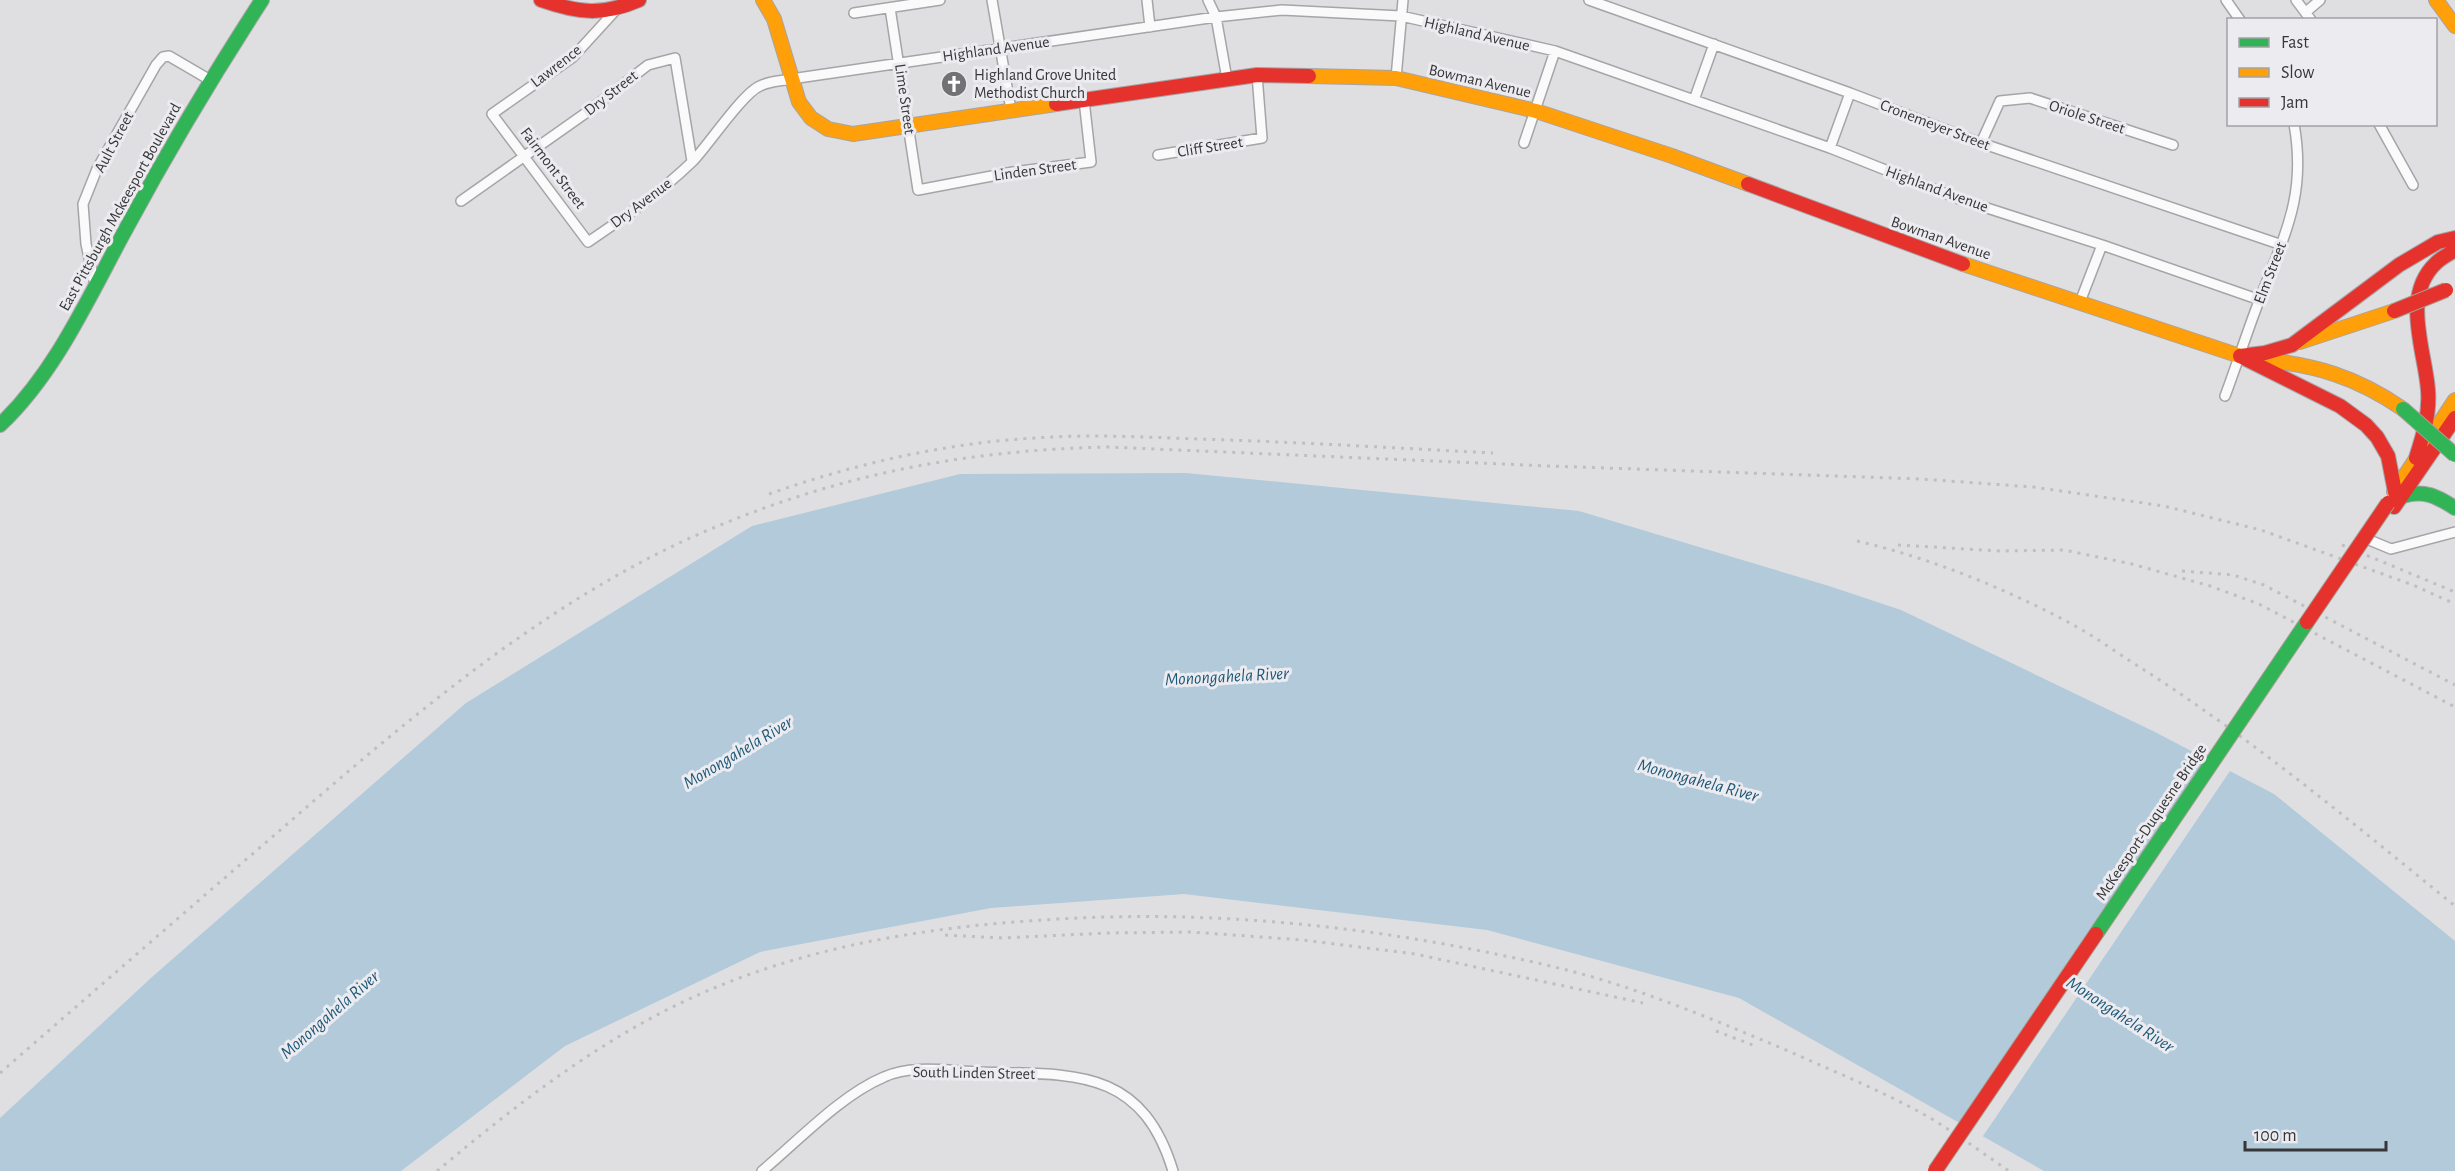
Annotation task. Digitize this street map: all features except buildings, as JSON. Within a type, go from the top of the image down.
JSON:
[{"type":"main road","name":"East Pittsburgh Mckeesport Boulevard","points":[[0,425],[20,406],[62,345],[210,80],[262,0]]},
{"type":"main road","points":[[548,2],[580,11],[615,11],[639,0]]},
{"type":"main road","name":"Bowman Avenue","points":[[763,0],[776,22],[791,79],[802,109],[814,123],[829,131],[853,134],[1257,75],[1396,78],[1536,111],[1672,156],[1939,256],[2240,356]]},
{"type":"main road","points":[[2436,0],[2455,28]]},
{"type":"main road","points":[[2292,345],[2399,265],[2438,242],[2455,238]]},
{"type":"main road","points":[[2422,459],[2428,417],[2428,389],[2416,319],[2418,291],[2428,273],[2443,256],[2455,250]]},
{"type":"main road","points":[[2240,356],[2265,353],[2292,345],[2394,311],[2451,289]]},
{"type":"main road","points":[[2240,356],[2321,366],[2353,378],[2379,391],[2455,454]]},
{"type":"main road","points":[[2240,356],[2279,377],[2321,395],[2353,414],[2374,434],[2386,450],[2392,467],[2395,499]]},
{"type":"main road","points":[[2395,499],[2422,459],[2455,400]]},
{"type":"main road","points":[[2422,459],[2455,418]]},
{"type":"main road","points":[[2422,459],[2455,439]]},
{"type":"main road","points":[[2395,499],[2423,491],[2435,495],[2455,508]]},
{"type":"main road","name":"McKeesport-Duquesne Bridge","points":[[1935,1171],[2395,499]]},
{"type":"main road","name":"McKeesport-Duquesne Bridge","points":[[1944,1171],[2395,499]]},
{"type":"street","points":[[854,13],[940,0]]},
{"type":"street","points":[[992,0],[1011,110]]},
{"type":"street","points":[[1147,0],[1150,27]]},
{"type":"street","points":[[1208,0],[1216,16],[1227,79]]},
{"type":"street","points":[[1396,78],[1403,0]]},
{"type":"street","name":"Cronemeyer Street","points":[[1589,0],[1850,93],[1981,143],[2282,245]]},
{"type":"street","points":[[2226,0],[2239,18]]},
{"type":"street","points":[[2296,0],[2308,16],[2320,0]]},
{"type":"street","name":"Lime Street","points":[[890,8],[918,190]]},
{"type":"street","name":"Highland Avenue","points":[[692,161],[741,103],[759,86],[791,79],[1001,50],[1216,16],[1282,10],[1401,16],[1555,51],[1830,148],[1959,199],[2102,245],[2260,300]]},
{"type":"street","name":"Lawrence","points":[[492,114],[573,57],[615,11]]},
{"type":"street","points":[[1694,100],[1714,44]]},
{"type":"street","points":[[1524,143],[1555,51]]},
{"type":"street","name":"Ault Street","points":[[95,286],[86,244],[83,204],[97,170],[112,143],[163,57],[169,56],[210,80]]},
{"type":"street","name":"Dry Street","points":[[523,157],[648,64],[675,58],[692,161]]},
{"type":"street","name":"Cliff Street","points":[[1158,155],[1262,138],[1257,75]]},
{"type":"street","points":[[1830,148],[1850,93]]},
{"type":"street","name":"Oriole Street","points":[[1981,143],[2000,101],[2030,98],[2173,145]]},
{"type":"street","name":"Linden Street","points":[[918,190],[1013,172],[1091,162],[1084,100]]},
{"type":"street","name":"Fairmont Street","points":[[492,114],[588,242]]},
{"type":"street","name":"Elm Street","points":[[2225,396],[2282,245],[2296,197],[2298,148],[2294,126]]},
{"type":"street","points":[[2380,126],[2413,185]]},
{"type":"street","points":[[461,201],[523,157]]},
{"type":"street","name":"Dry Avenue","points":[[588,242],[633,212],[692,161]]},
{"type":"street","points":[[2080,302],[2102,245]]},
{"type":"street","points":[[2367,539],[2391,549],[2455,532]]},
{"type":"street","name":"South Linden Street","points":[[762,1171],[865,1086],[887,1075],[918,1070],[1052,1075],[1101,1082],[1121,1093],[1139,1108],[1157,1132],[1173,1171]]},
{"type":"water","name":"Monongahela River","points":[[1186,473],[1579,511],[1901,610],[2153,731],[2274,794],[2455,941],[2455,1171],[2044,1171],[1739,998],[1487,930],[1184,894],[991,908],[760,952],[565,1046],[401,1171],[0,1171],[0,1118],[152,977],[466,703],[752,526],[960,474]]},
{"type":"pier","points":[[2208,756],[2232,768],[1981,1139],[1958,1126]]},
{"type":"railway","points":[[769,494],[867,464],[934,450],[1055,437],[1116,436],[1235,440],[1493,453]]},
{"type":"railway","points":[[0,1073],[379,745],[486,661],[542,622],[599,586],[658,553],[718,526],[813,492],[909,468],[1006,453],[1108,447],[1921,479],[2033,487],[2164,506],[2261,530],[2413,585],[2455,604]]},
{"type":"railway","points":[[1857,541],[1911,556],[1965,575],[2017,597],[2087,633],[2182,695],[2262,752],[2455,906]]},
{"type":"railway","points":[[1898,545],[2000,551],[2064,550],[2132,564],[2210,586],[2259,604],[2455,707]]},
{"type":"railway","points":[[2342,545],[2455,592]]},
{"type":"railway","points":[[2182,571],[2233,575],[2264,585],[2455,685]]},
{"type":"railway","points":[[437,1171],[571,1067],[643,1023],[719,986],[797,959],[878,940],[960,927],[1092,917],[1192,917],[1340,928],[1439,943],[1596,978],[1716,1021],[1878,1091],[1932,1119],[2009,1171]]},
{"type":"railway","points":[[945,935],[1002,938],[1191,932],[1303,940],[1415,954],[1643,1003]]},
{"type":"railway","points":[[1716,1031],[1758,1047]]},
{"type":"traffic: fast","points":[[0,425],[39,381],[71,331],[176,140],[262,0]]},
{"type":"traffic: fast","points":[[2403,409],[2455,455]]},
{"type":"traffic: fast","points":[[2403,496],[2418,493],[2430,495],[2455,508]]},
{"type":"traffic: fast","points":[[2096,934],[2307,622]]},
{"type":"traffic: slow","points":[[763,0],[774,19],[799,102],[811,118],[828,129],[853,134],[1056,104]]},
{"type":"traffic: slow","points":[[2436,0],[2455,26]]},
{"type":"traffic: slow","points":[[1309,76],[1396,78],[1536,111],[1748,184]]},
{"type":"traffic: slow","points":[[1963,264],[2240,356]]},
{"type":"traffic: slow","points":[[2300,342],[2394,311]]},
{"type":"traffic: slow","points":[[2258,359],[2298,365],[2334,374],[2368,388],[2403,409]]},
{"type":"traffic: slow","points":[[2394,492],[2455,400]]},
{"type":"traffic: jam","points":[[541,0],[567,8],[590,11],[613,9],[639,0]]},
{"type":"traffic: jam","points":[[1056,104],[1257,75],[1309,76]]},
{"type":"traffic: jam","points":[[1748,184],[1963,264]]},
{"type":"traffic: jam","points":[[2240,356],[2265,353],[2292,345],[2399,265],[2438,242],[2455,238]]},
{"type":"traffic: jam","points":[[2416,458],[2428,408],[2428,390],[2417,307],[2425,276],[2436,263],[2455,250]]},
{"type":"traffic: jam","points":[[2394,311],[2446,290]]},
{"type":"traffic: jam","points":[[2240,356],[2340,406],[2366,425],[2377,437],[2388,456],[2395,492]]},
{"type":"traffic: jam","points":[[2394,507],[2455,418]]},
{"type":"traffic: jam","points":[[2307,622],[2388,503]]},
{"type":"traffic: jam","points":[[1935,1171],[2096,934]]},
{"type":"place","name":"Highland Grove United Methodist Church","points":[[954,84]]}]
